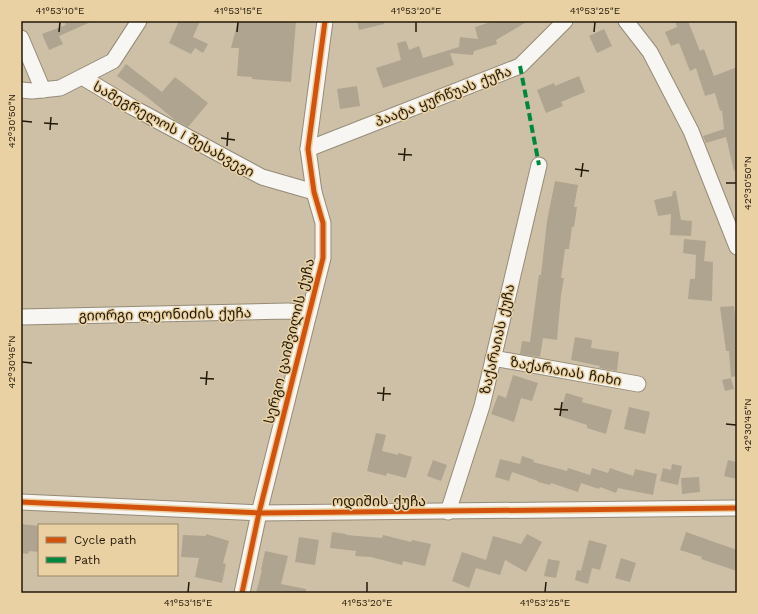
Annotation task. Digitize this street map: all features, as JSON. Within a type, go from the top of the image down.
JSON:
[{"type":"street","points":[[21,90],[32,91],[60,88],[113,61],[139,21]]},
{"type":"street","name":"სერგო ცაიშვილის ქუჩა","points":[[242,593],[259,514],[323,258],[323,223],[314,192],[308,149],[325,21]]},
{"type":"street","name":"პაატა ყურწუას ქუჩა","points":[[308,149],[520,66],[565,21]]},
{"type":"street","points":[[626,21],[650,52],[691,131],[737,247]]},
{"type":"street","points":[[21,38],[43,90]]},
{"type":"street","name":"სამეგრელოს I შესახვევი","points":[[82,77],[132,107],[262,177],[314,192]]},
{"type":"street","name":"ზაქარაიას ქუჩა","points":[[448,512],[482,406],[539,165]]},
{"type":"street","name":"გიორგი ლეონიძის ქუჩა","points":[[21,317],[288,311],[309,313]]},
{"type":"street","name":"ზაქარაიას ჩიხი","points":[[493,358],[638,384]]},
{"type":"street","name":"ოდიშის ქუჩა","points":[[21,502],[259,514],[737,508]]},
{"type":"building","points":[[64,21],[93,21],[59,36],[63,44],[49,50],[42,34],[66,25]]},
{"type":"building","points":[[179,21],[200,21],[193,37],[208,44],[203,53],[195,48],[191,54],[169,43]]},
{"type":"building","points":[[238,21],[296,21],[291,82],[252,79],[252,77],[237,76],[239,48],[231,48]]},
{"type":"building","points":[[357,21],[384,21],[384,24],[359,30]]},
{"type":"building","points":[[494,21],[528,21],[496,40],[497,44],[474,51],[473,55],[450,53],[454,65],[383,88],[376,68],[401,60],[397,43],[406,41],[409,50],[419,46],[423,58],[459,47],[460,37],[478,39],[475,27]]},
{"type":"building","points":[[675,21],[688,21],[700,51],[704,49],[714,76],[737,67],[737,170],[734,171],[726,137],[706,143],[703,136],[724,129],[722,110],[720,111],[715,93],[705,96],[696,68],[690,71],[679,43],[671,46],[665,32],[677,27]]},
{"type":"building","points":[[604,29],[612,46],[597,53],[589,36]]},
{"type":"building","points":[[126,64],[162,92],[175,77],[208,103],[188,127],[175,120],[147,97],[117,76]]},
{"type":"building","points":[[579,76],[585,92],[561,102],[563,106],[546,113],[537,90],[554,83],[555,86]]},
{"type":"building","points":[[357,86],[360,106],[340,109],[337,89]]},
{"type":"building","points":[[555,181],[578,185],[574,207],[577,207],[569,249],[565,249],[561,278],[564,278],[557,340],[543,338],[540,357],[520,354],[522,341],[530,342],[539,275],[541,275],[547,221]]},
{"type":"building","points":[[673,191],[676,191],[681,220],[692,221],[691,236],[670,235],[671,214],[658,216],[654,200],[672,196]]},
{"type":"building","points":[[684,239],[706,241],[704,261],[713,262],[712,301],[688,299],[690,279],[695,279],[696,255],[683,253]]},
{"type":"building","points":[[734,306],[737,331],[737,376],[731,377],[729,351],[726,351],[720,307]]},
{"type":"building","points":[[575,337],[592,340],[591,348],[619,352],[617,371],[599,368],[600,366],[571,360]]},
{"type":"building","points":[[513,375],[538,383],[532,401],[521,398],[514,422],[491,414],[498,395],[506,398]]},
{"type":"building","points":[[731,378],[734,389],[725,391],[722,380]]},
{"type":"building","points":[[566,393],[583,398],[582,402],[612,410],[606,434],[587,428],[587,425],[559,416]]},
{"type":"building","points":[[629,407],[650,412],[645,434],[624,429]]},
{"type":"building","points":[[376,433],[386,435],[382,451],[412,457],[406,478],[387,473],[386,476],[367,471]]},
{"type":"building","points":[[522,456],[534,460],[533,462],[567,471],[568,468],[590,475],[592,468],[608,473],[610,468],[633,476],[635,469],[657,474],[653,495],[618,488],[616,493],[600,487],[599,489],[581,483],[578,492],[551,483],[550,485],[538,482],[512,472],[509,481],[495,477],[500,459],[520,464]]},
{"type":"building","points":[[433,460],[447,465],[441,481],[427,476]]},
{"type":"building","points":[[728,460],[737,462],[737,479],[724,476]]},
{"type":"building","points":[[672,464],[682,466],[678,485],[660,481],[663,468],[671,470]]},
{"type":"building","points":[[699,477],[700,492],[682,494],[681,478]]},
{"type":"building","points":[[21,524],[38,526],[38,552],[29,551],[28,554],[21,553]]},
{"type":"building","points":[[332,532],[346,535],[382,538],[383,535],[411,542],[412,540],[431,544],[425,566],[403,561],[402,565],[371,557],[355,556],[356,551],[330,548]]},
{"type":"building","points":[[686,532],[737,550],[737,571],[680,550]]},
{"type":"building","points":[[206,534],[229,541],[223,563],[226,564],[222,583],[195,577],[199,558],[181,557],[183,535],[206,536]]},
{"type":"building","points":[[527,534],[542,542],[526,572],[505,560],[500,575],[476,568],[469,588],[452,581],[462,552],[486,560],[493,536],[521,544]]},
{"type":"building","points":[[299,537],[319,540],[315,565],[295,562]]},
{"type":"building","points":[[589,540],[607,545],[600,570],[592,568],[588,584],[575,580],[577,570],[581,571]]},
{"type":"building","points":[[265,551],[288,556],[281,584],[306,589],[306,593],[256,593]]},
{"type":"building","points":[[621,558],[636,563],[630,582],[615,578]]},
{"type":"building","points":[[548,559],[560,561],[556,578],[544,576]]},
{"type":"marked path","points":[[520,66],[539,165]]},
{"type":"cycle path","points":[[242,593],[259,513],[323,258],[323,223],[314,192],[308,149],[325,21]]},
{"type":"cycle path","points":[[21,502],[259,513],[737,508]]}]
